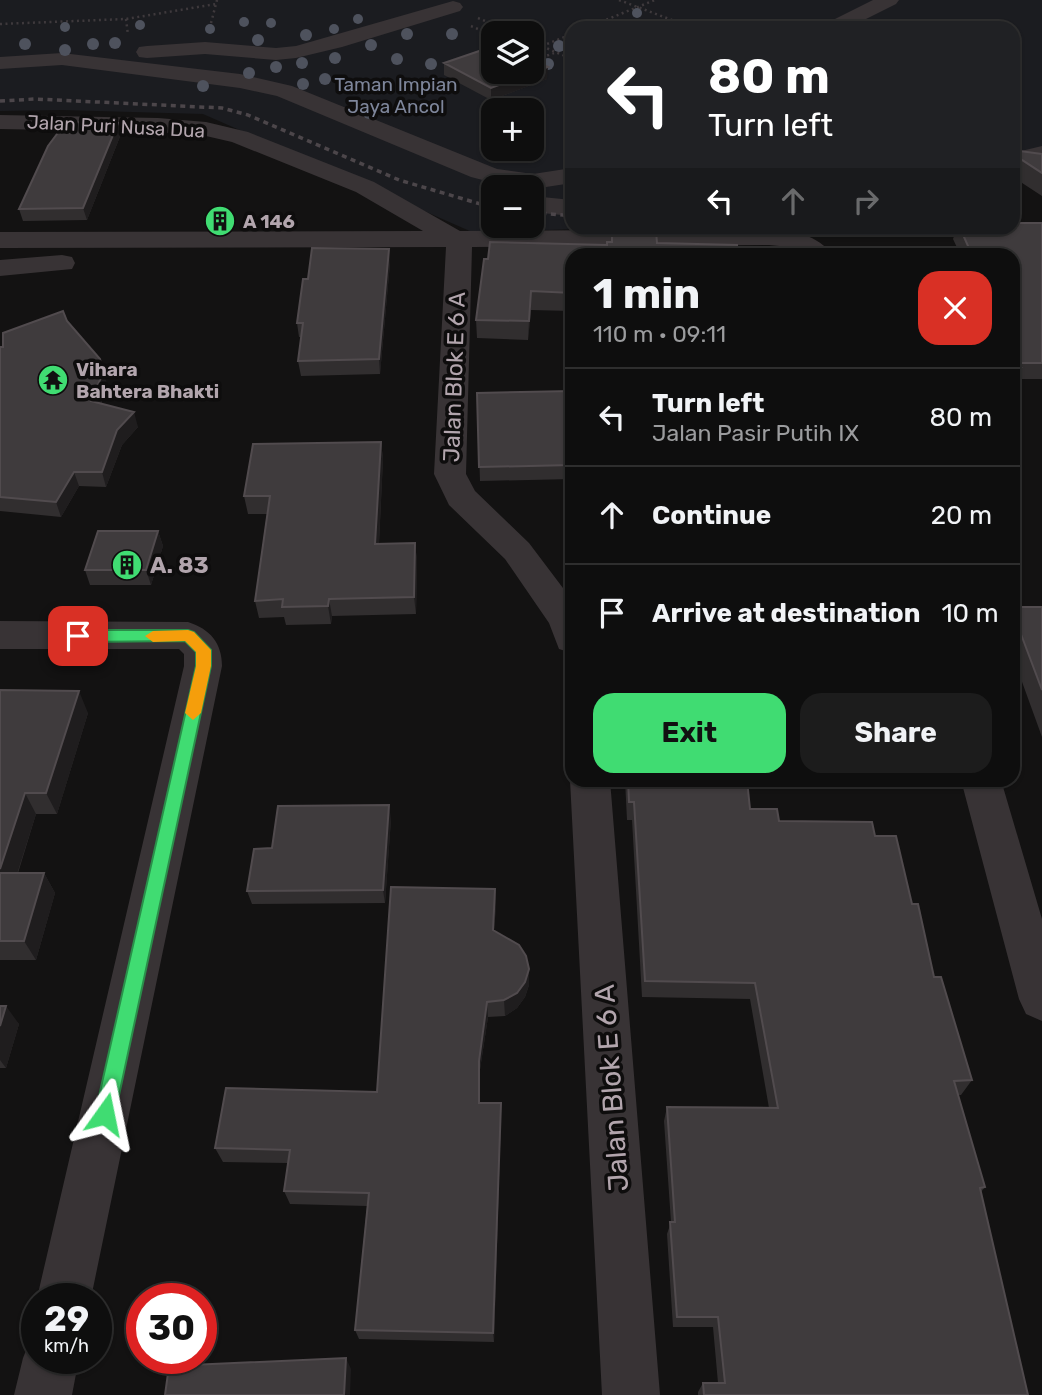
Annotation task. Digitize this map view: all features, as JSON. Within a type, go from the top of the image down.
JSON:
[{"type":"street","points":[[846,21],[889,0]]},
{"type":"street","points":[[872,21],[913,0]]},
{"type":"street","points":[[100,62],[134,53],[205,48],[276,54],[296,52],[453,7]]},
{"type":"street","points":[[0,63],[62,59],[240,81],[284,91],[496,178],[527,182],[565,177]]},
{"type":"street","points":[[0,84],[84,80],[210,97],[251,106]]},
{"type":"street","name":"Jalan Puri Nusa Dua","points":[[0,122],[158,125],[206,129],[240,137],[365,187],[459,241]]},
{"type":"street","points":[[1020,148],[1042,143]]},
{"type":"street","points":[[1020,159],[1042,153]]},
{"type":"street","points":[[443,182],[481,195]]},
{"type":"street","points":[[544,205],[565,207]]},
{"type":"street","points":[[0,240],[306,238],[459,241],[769,237],[792,239],[814,248]]},
{"type":"street","name":"Jalan Blok E 6 A","points":[[459,241],[450,474],[461,497],[517,551],[565,617]]},
{"type":"street","points":[[0,268],[64,262]]},
{"type":"street","points":[[0,635],[188,636],[204,650],[203,666],[67,1283]]},
{"type":"street","name":"Jalan Blok E 6 A","points":[[590,787],[631,1395]]},
{"type":"street","points":[[983,787],[1042,999]]},
{"type":"street","points":[[43,1395],[48,1374]]},
{"type":"path","points":[[619,0],[674,21]]},
{"type":"path","points":[[603,21],[655,0]]},
{"type":"path","points":[[0,24],[126,19],[216,2]]},
{"type":"path","points":[[453,7],[485,21]]},
{"type":"path","points":[[544,45],[565,37]]},
{"type":"path","points":[[544,47],[565,56]]},
{"type":"path","points":[[544,57],[555,52]]},
{"type":"green space","name":"Taman Impian Jaya Ancol","points":[[0,0],[1042,0],[1042,162],[1020,165],[1020,21],[565,21],[565,229],[544,230],[544,175],[481,175],[481,232],[472,232],[203,114],[0,111]]},
{"type":"building","points":[[481,50],[481,83],[444,63]]},
{"type":"building","points":[[483,84],[502,84],[491,88]]},
{"type":"building","points":[[66,122],[118,123],[83,208],[19,209],[48,146]]},
{"type":"building","points":[[1020,151],[1042,154],[1042,173],[1020,159]]},
{"type":"building","points":[[1020,223],[1042,223],[1042,363],[1020,363],[1020,248],[969,248],[963,235],[1020,235]]},
{"type":"building","points":[[612,235],[656,235],[657,243],[737,245],[737,248],[565,248],[565,293],[531,291],[529,321],[476,320],[484,259],[488,259],[490,242],[607,245],[607,242],[612,242]]},
{"type":"building","points":[[312,248],[389,249],[379,359],[298,361],[303,323],[297,323],[303,279],[308,279]]},
{"type":"building","points":[[63,311],[67,321],[100,359],[103,373],[91,401],[134,412],[117,430],[102,472],[74,472],[56,502],[0,497],[0,347],[3,347],[3,333]]},
{"type":"building","points":[[565,391],[565,465],[479,467],[477,393]]},
{"type":"building","points":[[381,442],[375,544],[415,543],[414,597],[329,599],[328,606],[282,607],[283,599],[255,601],[270,496],[244,496],[253,444]]},
{"type":"building","points":[[98,531],[158,531],[146,570],[85,570]]},
{"type":"building","points":[[1020,607],[1042,607],[1042,690],[1020,632]]},
{"type":"building","points":[[0,690],[79,691],[46,793],[25,793],[0,869]]},
{"type":"building","points":[[628,787],[748,787],[750,809],[777,809],[779,821],[872,822],[875,836],[896,836],[912,904],[918,904],[934,977],[941,977],[972,1080],[954,1081],[985,1187],[980,1188],[1028,1395],[704,1395],[703,1383],[725,1383],[718,1317],[677,1317],[670,1222],[675,1222],[667,1107],[778,1108],[755,983],[645,981],[634,802],[629,802]]},
{"type":"building","points":[[389,805],[383,890],[247,891],[254,849],[272,848],[278,806]]},
{"type":"building","points":[[0,873],[44,873],[24,941],[0,941]]},
{"type":"building","points":[[391,887],[495,889],[493,930],[519,945],[526,956],[529,969],[525,982],[517,993],[504,1000],[487,1002],[479,1061],[479,1103],[501,1103],[493,1333],[355,1330],[369,1193],[284,1191],[290,1150],[215,1148],[226,1088],[377,1092]]},
{"type":"building","points":[[0,1006],[6,1006],[0,1026]]},
{"type":"building","points":[[346,1358],[344,1395],[165,1395],[168,1374],[217,1374],[217,1364]]},
{"type":"railway","points":[[0,101],[35,99],[222,108],[248,115],[399,180],[481,204]]},
{"type":"railway","points":[[544,213],[565,215]]},
{"type":"slow traffic","points":[[153,636],[188,636],[197,641],[204,650],[193,713]]},
{"type":"place","name":"A 146","points":[[220,221]]},
{"type":"place","name":"Vihara Bahtera Bhakti","points":[[53,380]]},
{"type":"place","name":"A. 83","points":[[127,565]]},
{"type":"route","points":[[78,636],[188,636],[197,641],[204,650],[203,666],[105,1114]]}]
